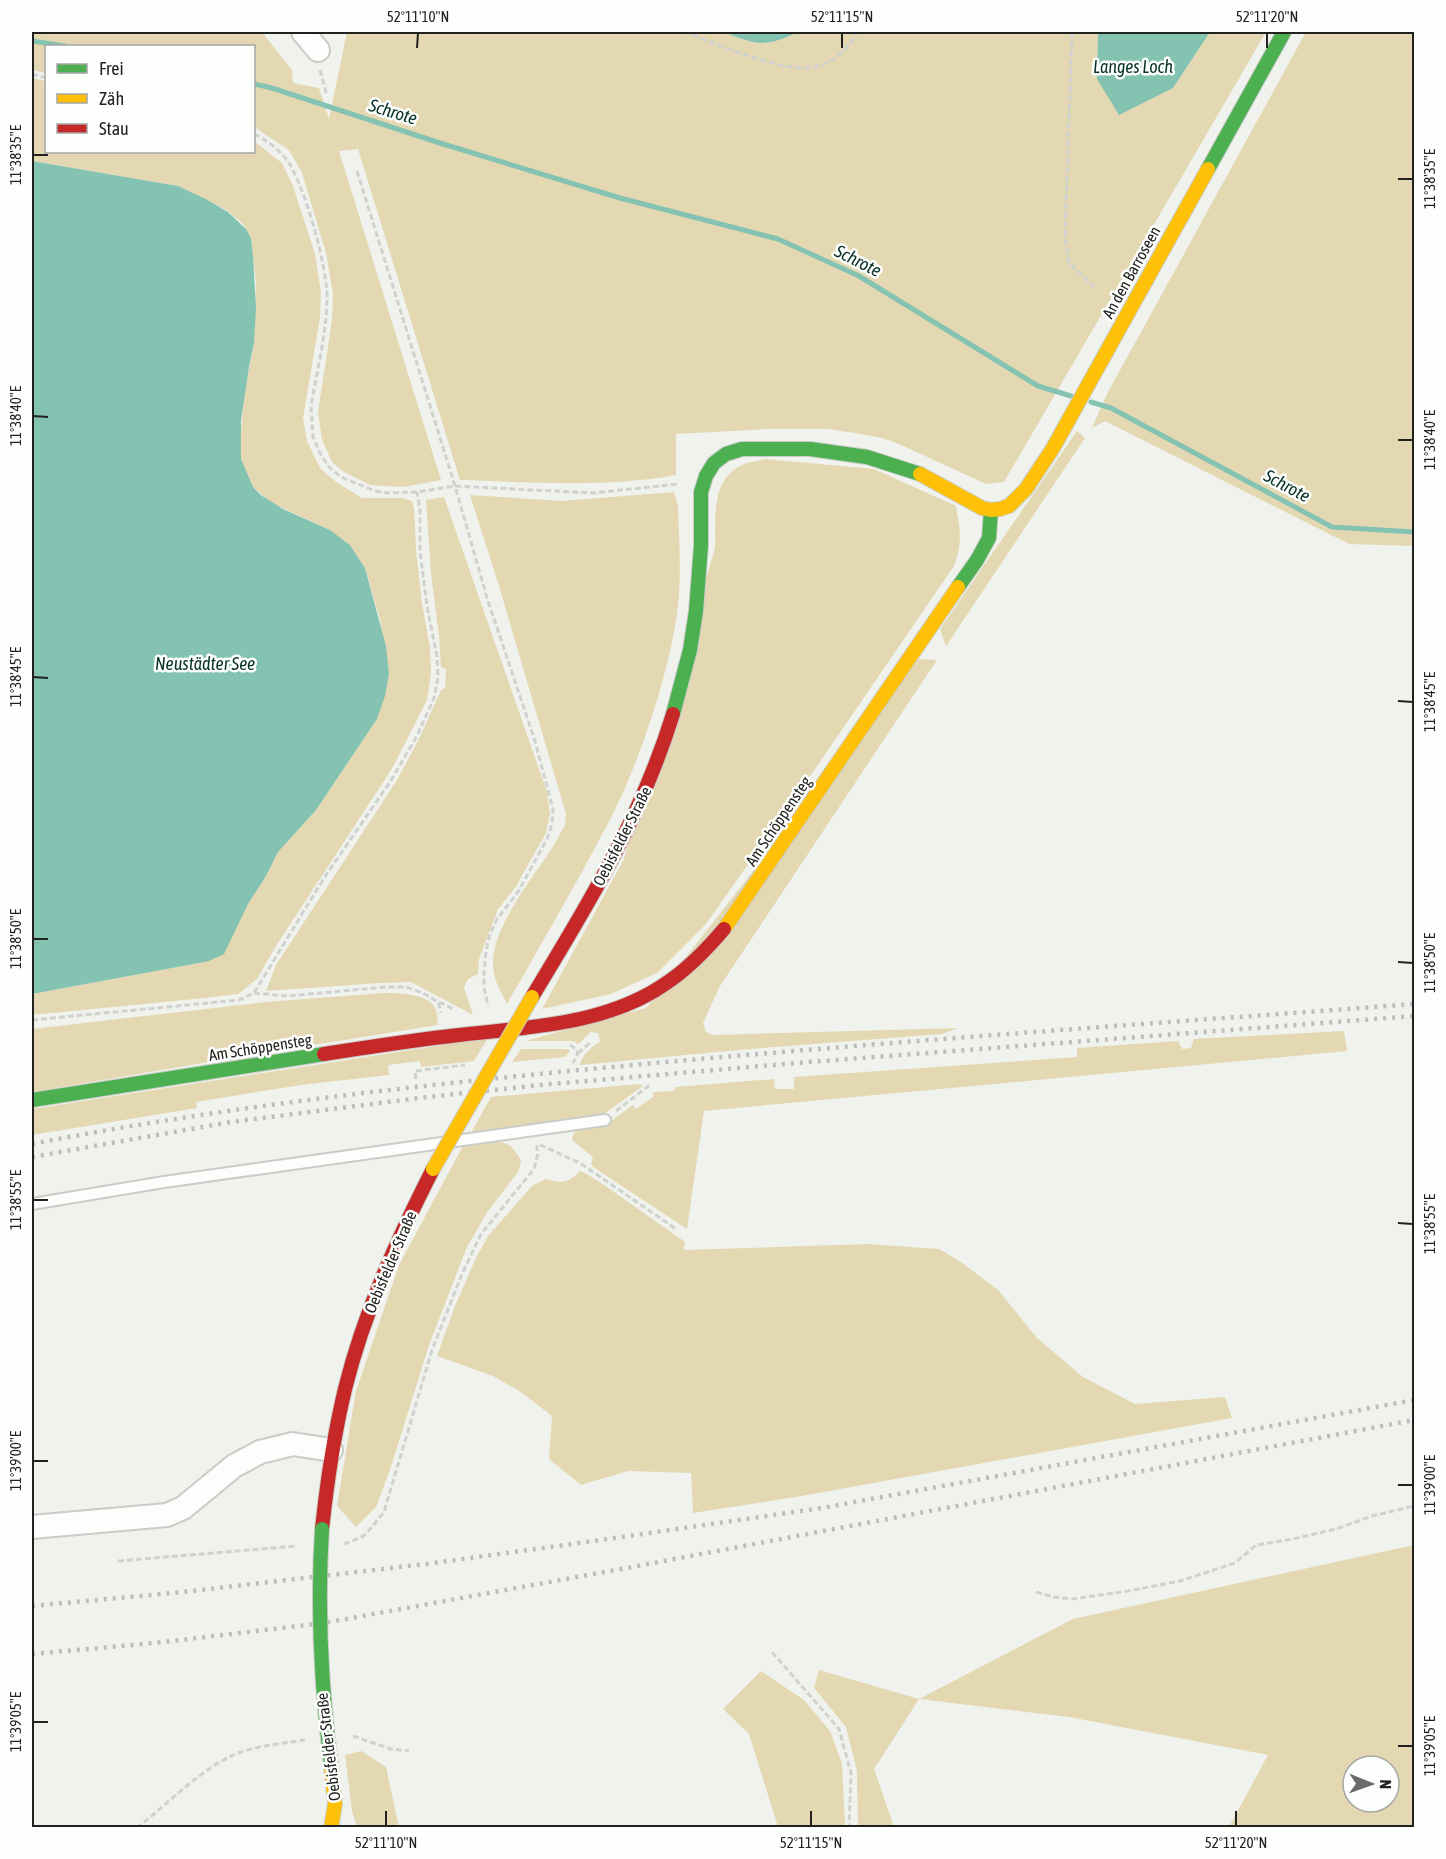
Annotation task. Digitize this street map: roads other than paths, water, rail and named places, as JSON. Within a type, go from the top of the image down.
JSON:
[{"type":"street","points":[[303,32],[318,50]]},
{"type":"street","name":"An den Barroseen","points":[[991,510],[1008,507],[1018,498],[1053,447],[1284,32]]},
{"type":"street","name":"Oebisfelder Straße","points":[[332,1827],[336,1802],[324,1716],[318,1629],[322,1529],[331,1450],[353,1358],[373,1298],[400,1234],[434,1169],[612,859],[635,813],[664,742],[680,691],[694,624],[700,568],[700,496],[703,482],[711,466],[728,453],[747,449],[801,448],[854,453],[872,456],[910,470],[948,487],[980,507],[991,510]]},
{"type":"street","name":"Am Schöppensteg","points":[[32,1100],[444,1036],[584,1018],[627,1005],[667,984],[704,951],[734,915],[977,560],[989,538],[991,510]]},
{"type":"street","points":[[32,1527],[167,1515],[183,1508],[234,1466],[260,1452],[293,1444],[331,1450]]},
{"type":"lane","points":[[32,1204],[164,1182],[605,1120]]},
{"type":"water","points":[[724,32],[799,32],[762,43],[745,40]]},
{"type":"water","name":"Langes Loch","points":[[1098,32],[1210,32],[1173,88],[1119,115],[1097,79]]},
{"type":"water","name":"Neustädter See","points":[[32,161],[178,186],[228,212],[246,229],[251,238],[256,308],[254,343],[241,421],[241,459],[253,487],[261,495],[283,509],[330,530],[350,545],[365,568],[386,646],[389,674],[385,696],[377,719],[316,810],[278,852],[248,904],[224,954],[209,961],[32,994]]},
{"type":"waterway","name":"Schrote","points":[[32,41],[58,45]]},
{"type":"waterway","name":"Schrote","points":[[255,84],[620,198],[778,239],[859,276],[1038,386],[1071,396]]},
{"type":"waterway","name":"Schrote","points":[[1091,402],[1111,408],[1332,527],[1414,532]]},
{"type":"railway","points":[[32,1144],[187,1117],[498,1078],[845,1047],[1414,1004]]},
{"type":"railway","points":[[32,1157],[231,1122],[541,1085],[796,1063],[1414,1016]]},
{"type":"railway","points":[[32,1606],[183,1592],[426,1564],[822,1508],[1414,1400]]},
{"type":"railway","points":[[32,1654],[155,1643],[324,1623],[1414,1420]]}]
